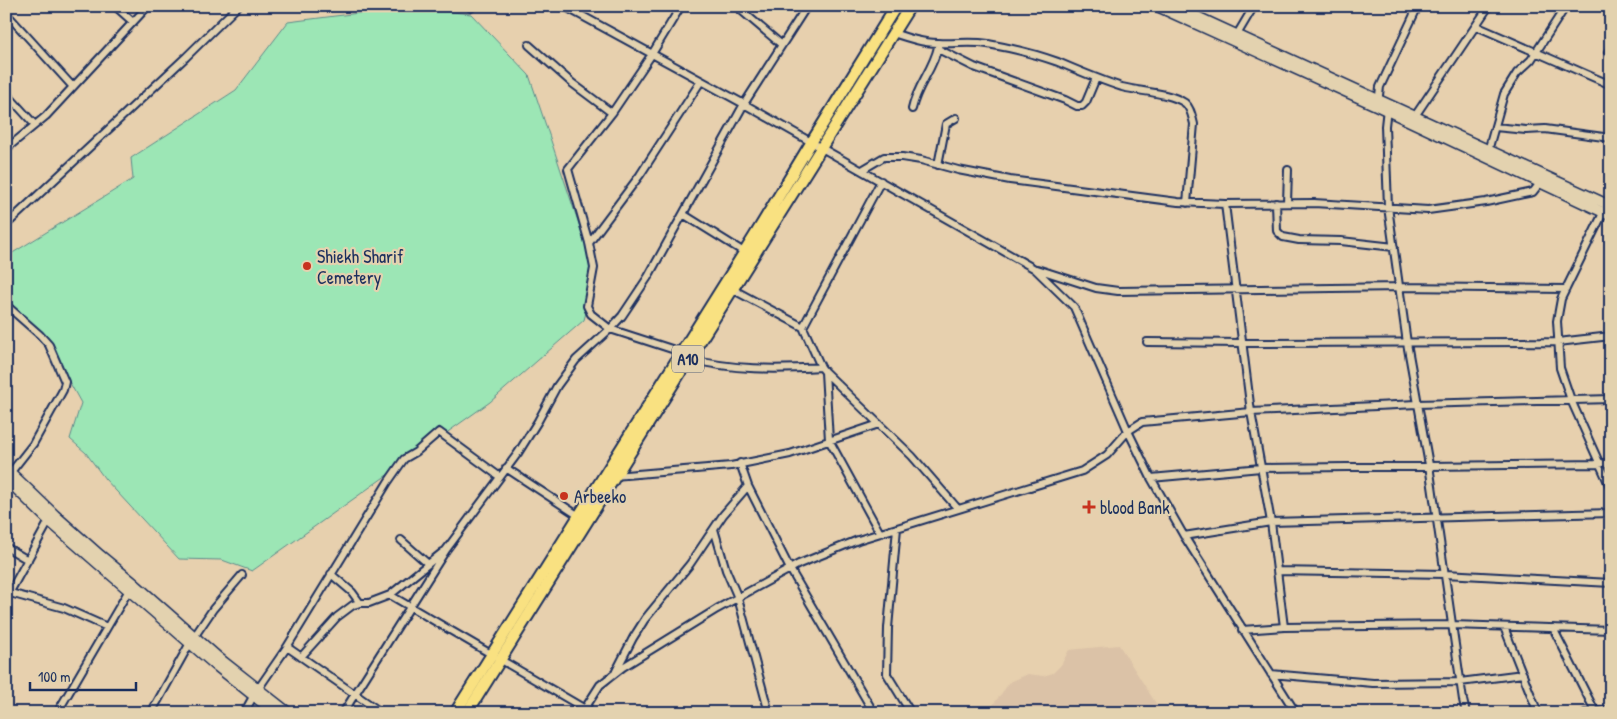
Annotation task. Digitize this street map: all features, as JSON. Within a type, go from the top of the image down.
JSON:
[{"type":"highway","name":"A10","points":[[455,713],[497,657],[616,476],[744,252],[896,6]]},
{"type":"highway","name":"A10","points":[[467,713],[497,657],[604,476],[685,355],[732,289],[910,6]]},
{"type":"main road","points":[[1156,6],[1235,38],[1378,102],[1540,183],[1608,210]]},
{"type":"main road","points":[[1174,6],[1235,38]]},
{"type":"main road","points":[[1387,107],[1416,116],[1608,210]]},
{"type":"main road","points":[[8,473],[49,522],[129,590],[192,639],[220,658],[275,713]]},
{"type":"main road","points":[[8,473],[192,639]]},
{"type":"main road","points":[[256,692],[289,713]]},
{"type":"street","points":[[115,6],[134,22]]},
{"type":"street","points":[[6,148],[46,116],[148,6]]},
{"type":"street","points":[[6,225],[238,6]]},
{"type":"street","points":[[564,6],[744,104],[1035,269],[1096,288],[1118,291],[1400,287],[1566,289]]},
{"type":"street","points":[[681,6],[652,54],[612,113],[568,169],[589,243],[594,268],[587,306],[591,314],[610,330],[711,365],[776,370],[822,370],[912,456],[958,509]]},
{"type":"street","points":[[736,6],[782,45]]},
{"type":"street","points":[[343,713],[409,606],[446,550],[538,421],[557,386],[576,360],[610,330],[622,316],[648,277],[744,104],[807,6]]},
{"type":"street","points":[[1235,38],[1254,6]]},
{"type":"street","points":[[1378,102],[1380,88],[1418,6]]},
{"type":"street","points":[[1416,116],[1489,6]]},
{"type":"street","points":[[1488,151],[1504,94],[1518,73],[1531,60],[1566,6]]},
{"type":"street","points":[[6,12],[73,87]]},
{"type":"street","points":[[1476,26],[1611,85]]},
{"type":"street","points":[[893,33],[938,46],[974,67],[1077,106],[1082,106],[1086,102],[1096,78]]},
{"type":"street","points":[[938,46],[964,42],[986,44],[1056,62],[1096,78],[1124,87],[1174,98],[1186,104],[1191,112],[1194,124],[1186,203]]},
{"type":"street","points":[[529,45],[572,83],[612,113]]},
{"type":"street","points":[[912,109],[915,95],[934,60],[938,46]]},
{"type":"street","points":[[589,243],[645,168],[701,81]]},
{"type":"street","points":[[6,93],[35,125]]},
{"type":"street","points":[[1387,107],[1385,126],[1388,207],[1407,343],[1429,464],[1466,713]]},
{"type":"street","points":[[938,165],[946,124],[956,118]]},
{"type":"street","points":[[1495,127],[1526,130],[1545,129],[1611,138]]},
{"type":"street","points":[[862,170],[884,157],[902,157],[1010,180],[1186,203],[1314,203],[1428,210],[1486,202],[1533,192],[1540,183]]},
{"type":"street","points":[[1287,203],[1288,170]]},
{"type":"street","points":[[803,327],[881,181]]},
{"type":"street","points":[[1276,203],[1277,231],[1283,237],[1298,240],[1342,241],[1394,247]]},
{"type":"street","points":[[1225,204],[1251,412],[1271,522],[1284,626]]},
{"type":"street","points":[[1608,210],[1560,299],[1557,321],[1560,368],[1571,400],[1611,489]]},
{"type":"street","points":[[682,214],[744,252]]},
{"type":"street","points":[[1035,269],[1074,307],[1128,432],[1151,478],[1184,536],[1296,713]]},
{"type":"street","points":[[732,289],[803,327],[822,370],[829,440],[880,533]]},
{"type":"street","points":[[6,305],[49,345],[65,382],[63,390],[32,444],[8,473]]},
{"type":"street","points":[[1147,342],[1558,342],[1611,336]]},
{"type":"street","points":[[583,711],[600,685],[615,673],[669,638],[790,569],[858,540],[1082,471],[1107,455],[1128,432],[1142,422],[1251,412],[1417,404],[1611,399]]},
{"type":"street","points":[[604,476],[731,466],[790,454],[879,424]]},
{"type":"street","points":[[244,713],[378,496],[404,459],[416,452],[440,432],[500,476]]},
{"type":"street","points":[[1151,478],[1261,468],[1429,464],[1599,464],[1611,462]]},
{"type":"street","points":[[740,464],[748,486],[790,569],[874,713]]},
{"type":"street","points":[[506,468],[579,516]]},
{"type":"street","points":[[615,673],[645,619],[690,564],[714,529],[748,486]]},
{"type":"street","points":[[1184,536],[1271,522],[1611,513]]},
{"type":"street","points":[[49,522],[8,596],[64,608],[107,627]]},
{"type":"street","points":[[897,528],[888,628],[887,674],[911,713]]},
{"type":"street","points":[[714,529],[726,570],[738,598],[769,713]]},
{"type":"street","points":[[401,540],[427,564]]},
{"type":"street","points":[[6,547],[28,560]]},
{"type":"street","points":[[301,656],[338,617],[353,605],[370,603],[390,595],[446,550]]},
{"type":"street","points":[[1277,571],[1445,574],[1611,583]]},
{"type":"street","points":[[331,574],[352,592],[360,603]]},
{"type":"street","points":[[151,713],[192,639],[213,609],[242,575]]},
{"type":"street","points":[[57,713],[129,590]]},
{"type":"street","points":[[390,595],[497,657],[583,711],[592,713]]},
{"type":"street","points":[[1242,630],[1284,626],[1452,625],[1611,630]]},
{"type":"street","points":[[1504,627],[1538,713]]},
{"type":"street","points":[[1553,628],[1596,712]]},
{"type":"street","points":[[286,647],[382,713]]},
{"type":"street","points":[[1271,674],[1373,684],[1460,682],[1523,674]]},
{"type":"street","points":[[1585,713],[1611,708]]},
{"type":"shaded area","points":[[1119,645],[1162,713],[994,713],[992,706],[1010,682],[1028,674],[1043,676],[1053,673],[1061,665],[1069,650]]},
{"type":"green space","points":[[406,7],[471,14],[529,75],[596,275],[584,320],[490,402],[252,571],[222,560],[179,559],[105,479],[86,453],[70,439],[81,403],[44,336],[6,300],[6,257],[133,179],[131,158],[236,90],[288,22]]},
{"type":"place","name":"Shiekh Sharif Cemetery","points":[[307,266]]},
{"type":"place","name":"Arbeeko","points":[[564,496]]},
{"type":"place","name":"blood Bank","points":[[1089,507]]}]
